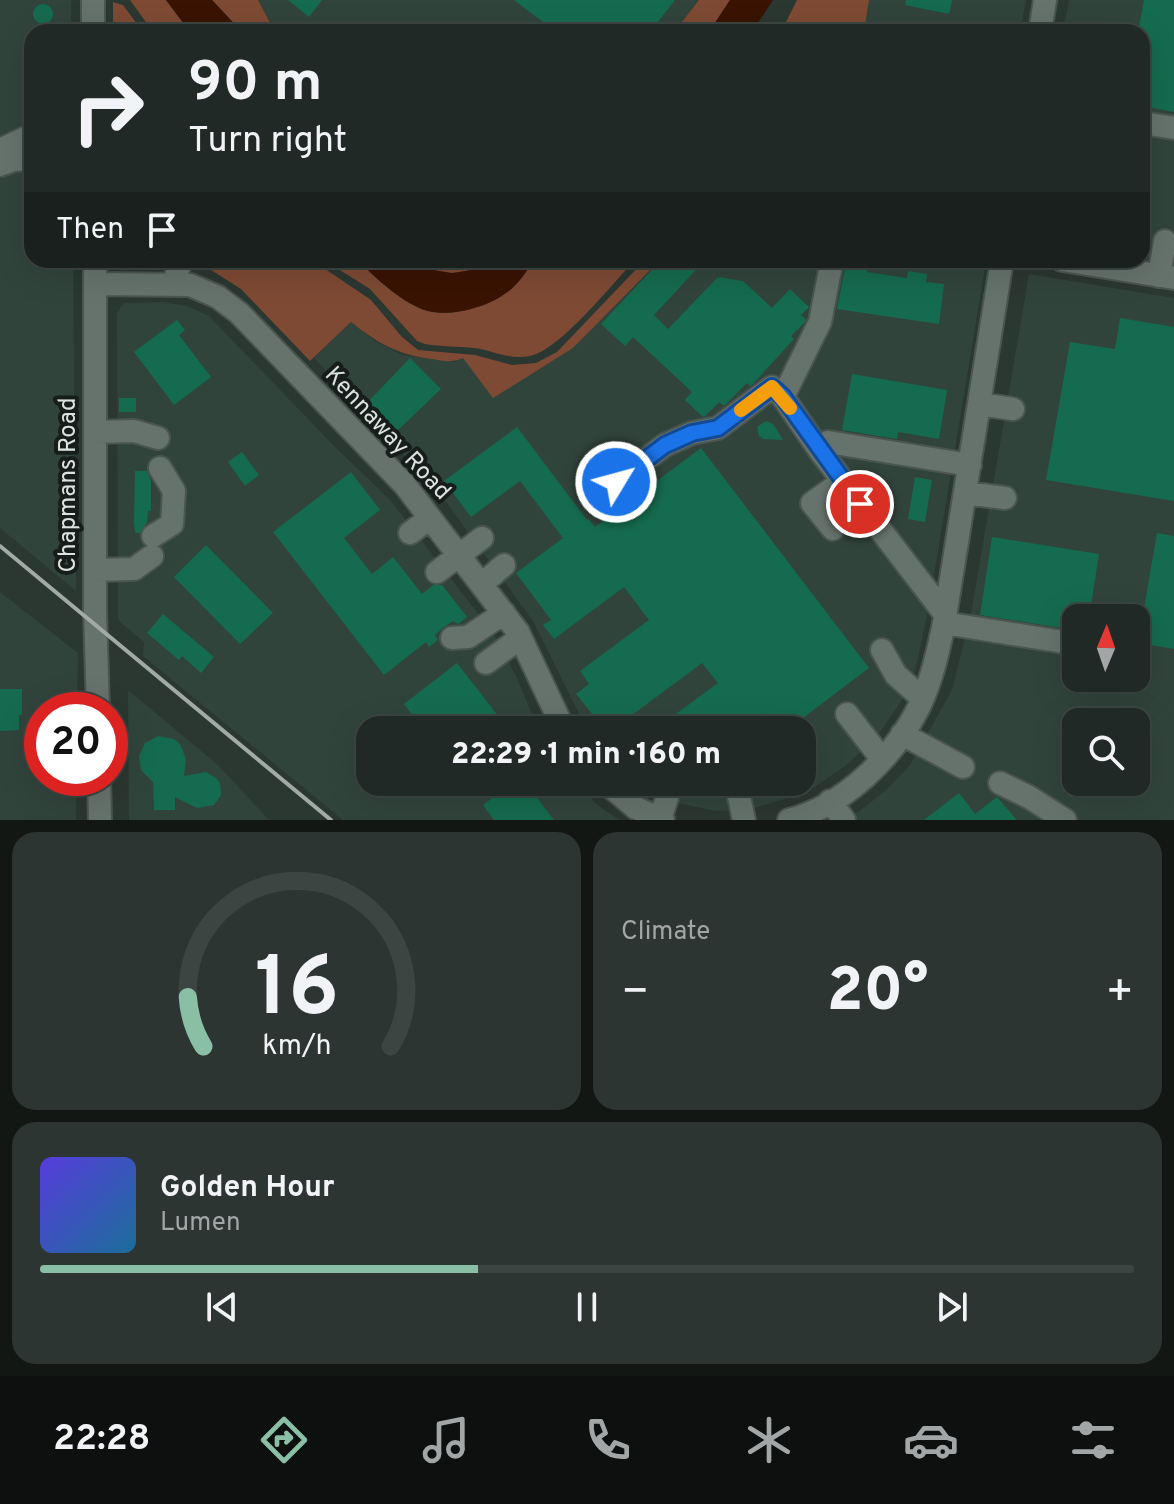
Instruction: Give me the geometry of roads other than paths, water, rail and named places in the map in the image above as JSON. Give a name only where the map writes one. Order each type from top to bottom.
[{"type":"street","points":[[93,0],[93,24]]},
{"type":"street","points":[[1150,124],[1174,128]]},
{"type":"street","points":[[0,150],[24,137]]},
{"type":"street","points":[[0,165],[24,159]]},
{"type":"street","points":[[1111,268],[1167,277],[1165,241]]},
{"type":"street","name":"Chapmans Road","points":[[95,268],[98,692]]},
{"type":"street","points":[[174,283],[179,268]]},
{"type":"street","points":[[783,397],[820,322],[830,268]]},
{"type":"street","points":[[789,820],[858,784],[902,734],[931,676],[944,619],[980,404],[994,270]]},
{"type":"street","name":"Kennaway Road","points":[[95,284],[174,283],[204,289],[239,313],[405,485],[504,613],[520,638],[557,716]]},
{"type":"street","points":[[616,482],[665,445],[692,433],[718,428],[772,387],[827,439],[843,481],[944,619],[1062,641]]},
{"type":"street","points":[[980,404],[1013,409]]},
{"type":"street","points":[[95,432],[134,431],[158,438]]},
{"type":"street","points":[[827,439],[970,465]]},
{"type":"street","points":[[96,570],[134,569],[172,524],[174,491],[160,468]]},
{"type":"street","points":[[833,529],[812,503],[843,481]]},
{"type":"street","points":[[965,493],[1005,498]]},
{"type":"street","points":[[410,533],[430,518]]},
{"type":"street","points":[[437,572],[482,538]]},
{"type":"street","points":[[482,584],[504,565]]},
{"type":"street","points":[[452,638],[468,637],[504,613]]},
{"type":"street","points":[[486,663],[520,638]]},
{"type":"street","points":[[882,650],[896,675],[922,698]]},
{"type":"street","points":[[847,714],[882,759]]},
{"type":"street","points":[[902,734],[963,767]]},
{"type":"street","points":[[1000,783],[1065,820]]},
{"type":"street","points":[[99,796],[100,820]]},
{"type":"street","points":[[622,796],[636,808],[663,812]]},
{"type":"street","points":[[739,796],[744,820]]},
{"type":"street","points":[[830,801],[844,820]]},
{"type":"railway","points":[[0,546],[331,820]]}]
